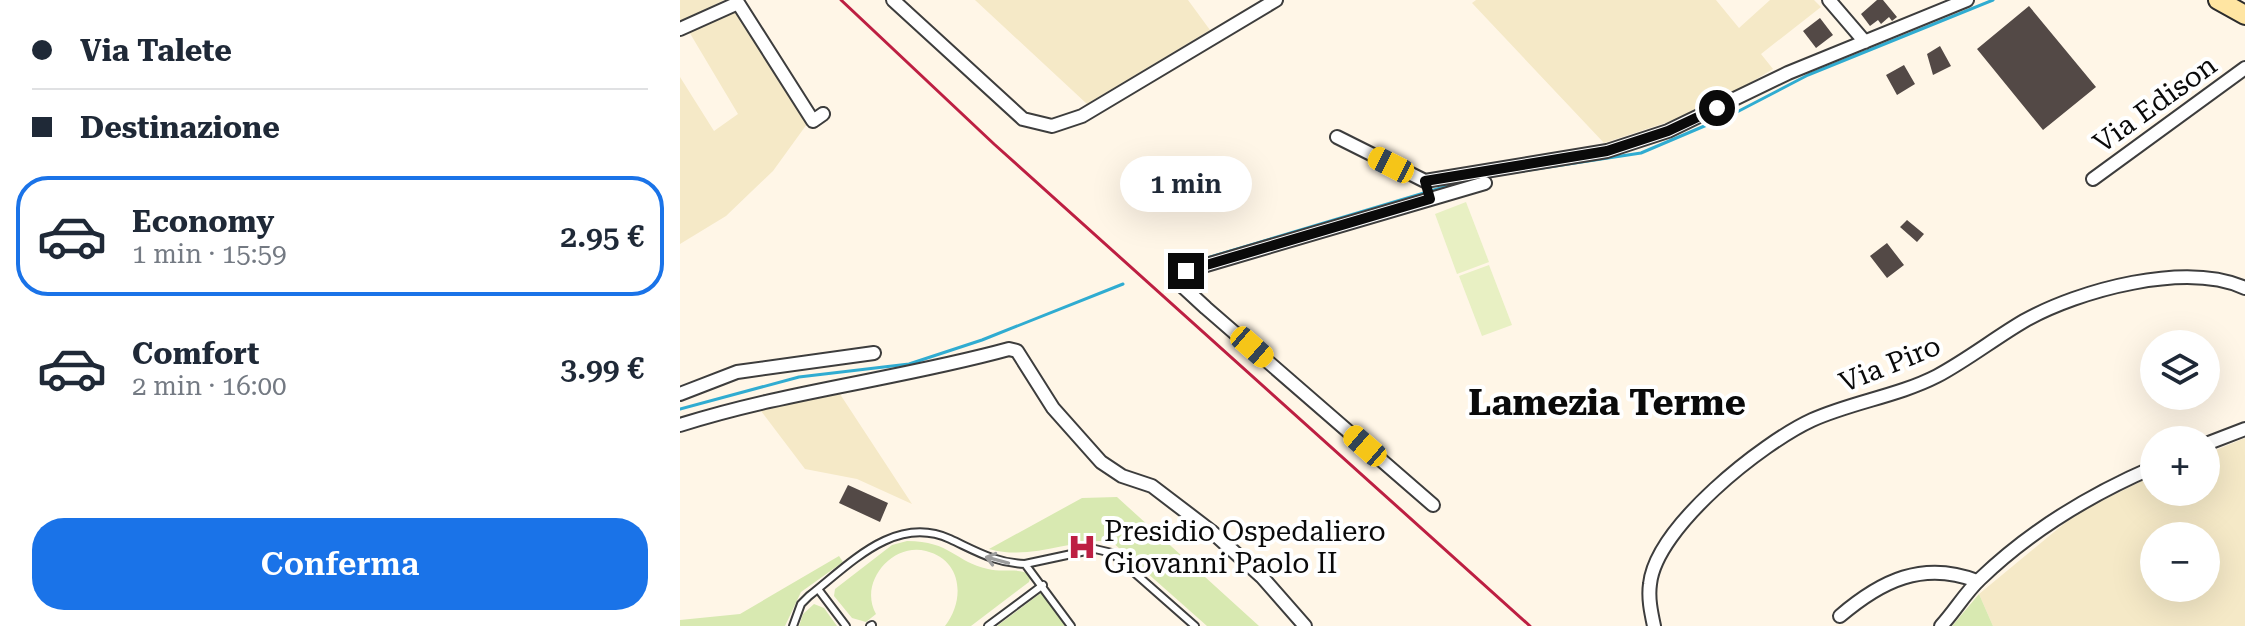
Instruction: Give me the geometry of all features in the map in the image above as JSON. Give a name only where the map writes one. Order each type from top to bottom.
[{"type":"main road","points":[[2218,0],[2245,15]]},
{"type":"street","points":[[893,0],[1023,119],[1052,126],[1082,116],[1276,0]]},
{"type":"street","points":[[1829,0],[1865,42]]},
{"type":"street","points":[[1337,137],[1425,181],[1607,151],[1668,131],[1788,73],[1967,0]]},
{"type":"street","points":[[680,29],[738,3],[813,121],[823,114]]},
{"type":"street","name":"Via Edison","points":[[2093,179],[2245,68]]},
{"type":"street","points":[[1425,181],[1430,199]]},
{"type":"street","points":[[1433,505],[1206,308],[1180,284],[1179,279],[1186,271],[1485,183]]},
{"type":"street","name":"Via Piro","points":[[1654,626],[1650,582],[1671,539],[1722,480],[1792,430],[1938,375],[2024,321],[2069,300],[2159,280],[2214,277],[2245,288]]},
{"type":"street","points":[[680,425],[800,394],[933,370],[1009,349],[1017,351],[1053,408],[1101,462],[1122,476],[1152,486],[1211,531],[1262,577],[1305,626]]},
{"type":"street","points":[[680,394],[737,372],[874,353]]},
{"type":"street","points":[[2220,439],[2245,429]]},
{"type":"street","points":[[1941,626],[1977,581],[2020,543],[2067,509],[2140,474]]},
{"type":"street","points":[[1840,616],[1871,590],[1907,576],[1953,572],[1977,581]]},
{"type":"lane","points":[[793,626],[801,604],[818,589],[883,540],[911,531],[940,535],[985,558],[1025,564],[1095,549],[1112,553],[1195,626]]},
{"type":"lane","points":[[1025,564],[1071,626]]},
{"type":"lane","points":[[988,626],[1043,585]]},
{"type":"lane","points":[[818,589],[846,626]]},
{"type":"shaded area","points":[[680,0],[724,0],[680,23]]},
{"type":"shaded area","points":[[975,0],[1188,0],[1210,30],[1087,104]]},
{"type":"shaded area","points":[[1476,0],[1716,0],[1739,28],[1770,0],[1814,0],[1821,7],[1761,54],[1773,69],[1725,98],[1674,120],[1604,143],[1472,3]]},
{"type":"shaded area","points":[[736,7],[807,124],[773,171],[726,216],[680,244],[680,77],[714,131],[738,114],[688,30]]},
{"type":"shaded area","points":[[836,388],[912,504],[857,479],[805,469],[758,407]]},
{"type":"shaded area","points":[[2245,438],[2245,626],[1993,626],[1979,594],[2077,513],[2140,482],[2140,506],[2220,506],[2220,448]]},
{"type":"green space","points":[[1466,202],[1489,262],[1457,274],[1435,214]]},
{"type":"green space","points":[[1489,265],[1512,325],[1482,336],[1459,276]]},
{"type":"green space","points":[[1117,497],[1259,626],[1207,626],[1111,541],[1020,553],[989,549],[1082,498]]},
{"type":"green space","points":[[907,541],[934,544],[988,569],[1026,573],[1031,575],[1029,582],[971,626],[945,626],[958,594],[954,572],[938,556],[914,550],[891,559],[875,578],[872,602],[876,614],[866,622],[852,618],[834,596],[835,589],[892,545]]},
{"type":"green space","points":[[839,556],[843,562],[801,592],[785,626],[680,626],[680,620],[740,614]]},
{"type":"green space","points":[[1042,592],[1065,626],[997,626]]},
{"type":"green space","points":[[1979,594],[1993,626],[1952,626]]},
{"type":"green space","points":[[814,604],[824,608],[837,626],[799,626],[803,614]]},
{"type":"building","points":[[1877,0],[1883,0],[1897,17],[1892,21],[1889,17],[1881,24],[1878,20],[1870,26],[1861,14]]},
{"type":"building","points":[[2029,6],[2096,87],[2043,130],[1977,49]]},
{"type":"building","points":[[1820,18],[1833,35],[1816,48],[1803,31]]},
{"type":"building","points":[[1940,46],[1951,66],[1933,75],[1927,54]]},
{"type":"building","points":[[1904,65],[1915,84],[1897,95],[1886,75]]},
{"type":"building","points":[[1907,220],[1924,234],[1917,242],[1900,227]]},
{"type":"building","points":[[1887,243],[1904,265],[1887,278],[1870,256]]},
{"type":"building","points":[[848,485],[888,503],[880,522],[839,503]]},
{"type":"waterway","points":[[1503,174],[1641,153],[1735,113],[1808,75],[1993,0]]},
{"type":"waterway","points":[[1170,269],[1464,181]]},
{"type":"waterway","points":[[680,409],[799,377],[909,364],[982,340],[1123,284]]},
{"type":"railway","points":[[841,0],[994,144],[1530,626]]},
{"type":"place","name":"Presidio Ospedaliero Giovanni Paolo II","points":[[1082,547]]},
{"type":"district","name":"Lamezia Terme","points":[[1607,403]]},
{"type":"route","points":[[1186,271],[1430,199],[1425,181],[1458,173],[1607,151],[1668,131],[1717,108]]}]
